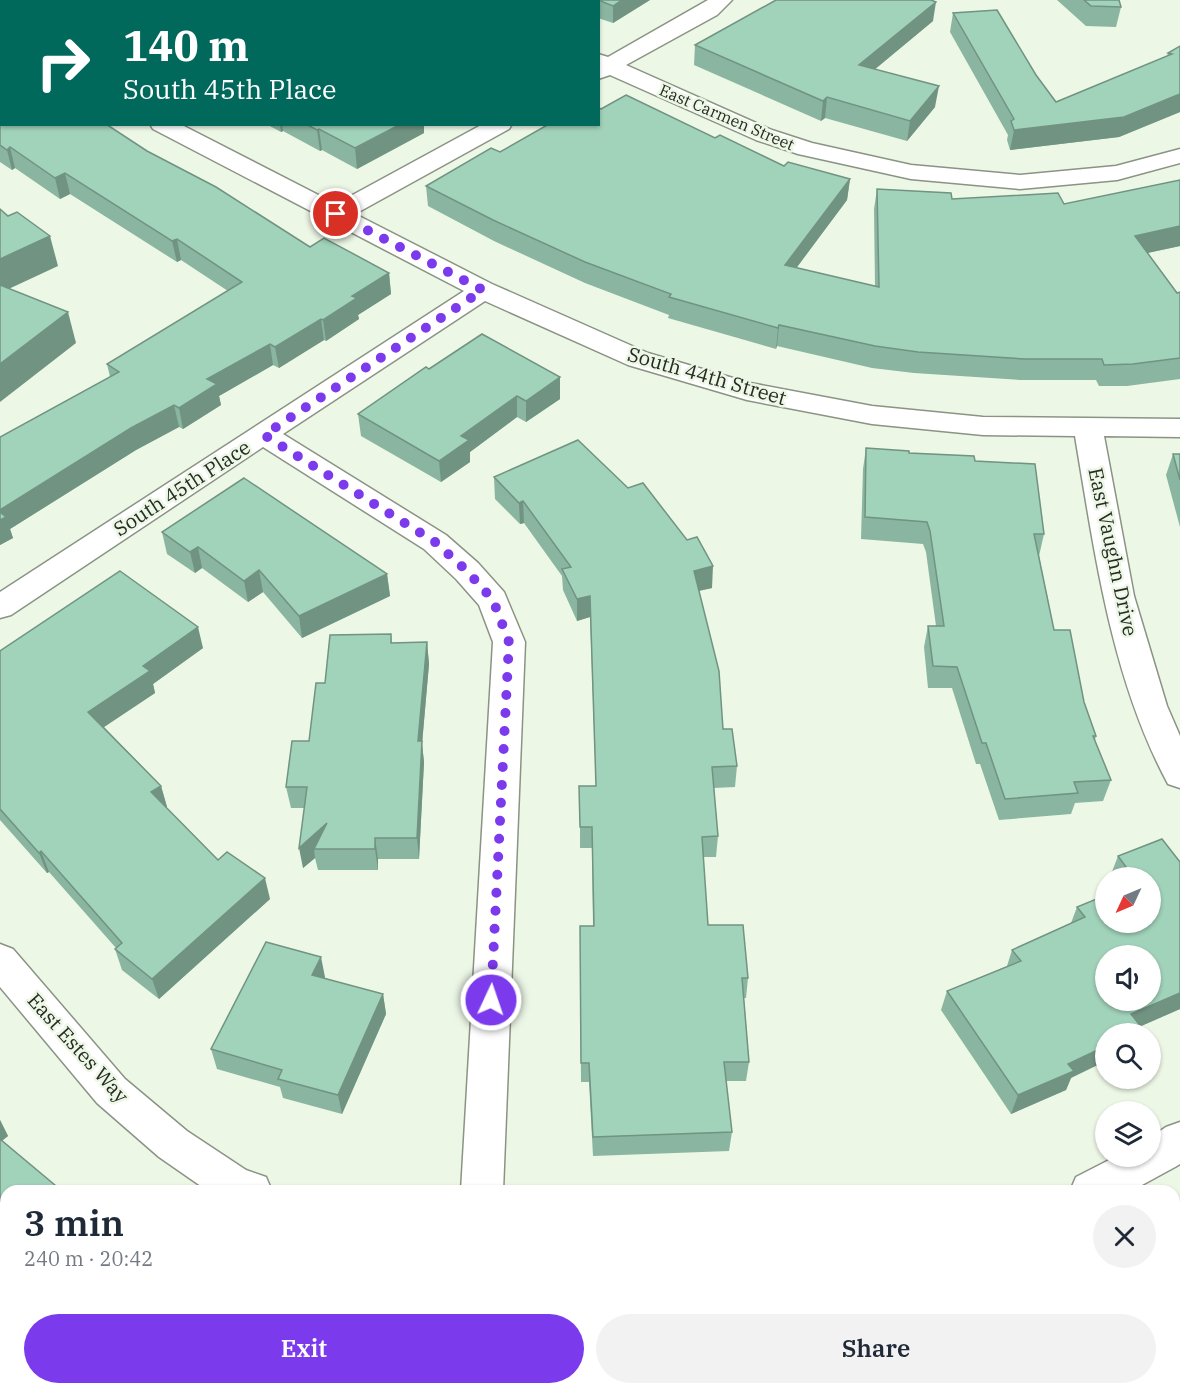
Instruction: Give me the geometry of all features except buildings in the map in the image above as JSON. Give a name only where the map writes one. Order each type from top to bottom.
[{"type":"street","points":[[602,66],[709,10],[721,0]]},
{"type":"street","name":"East Carmen Street","points":[[602,66],[764,135],[806,149],[911,172],[1020,182],[1117,173],[1180,156]]},
{"type":"street","name":"South 44th Street","points":[[165,126],[483,290],[638,359],[747,392],[872,415],[983,426],[1088,429],[1180,428]]},
{"type":"street","points":[[336,214],[497,126]]},
{"type":"street","name":"South 45th Place","points":[[0,607],[483,290]]},
{"type":"street","name":"East Vaughn Drive","points":[[1088,429],[1118,596],[1150,706],[1180,775]]},
{"type":"street","points":[[264,435],[435,542],[467,571],[493,600],[509,642],[482,1185]]},
{"type":"street","name":"East Estes Way","points":[[0,960],[111,1091],[173,1144],[236,1185]]},
{"type":"street","points":[[1102,1185],[1161,1154],[1180,1140]]},
{"type":"route","points":[[336,214],[483,290],[264,435],[435,542],[467,571],[493,600],[509,642],[491,1000]]}]
